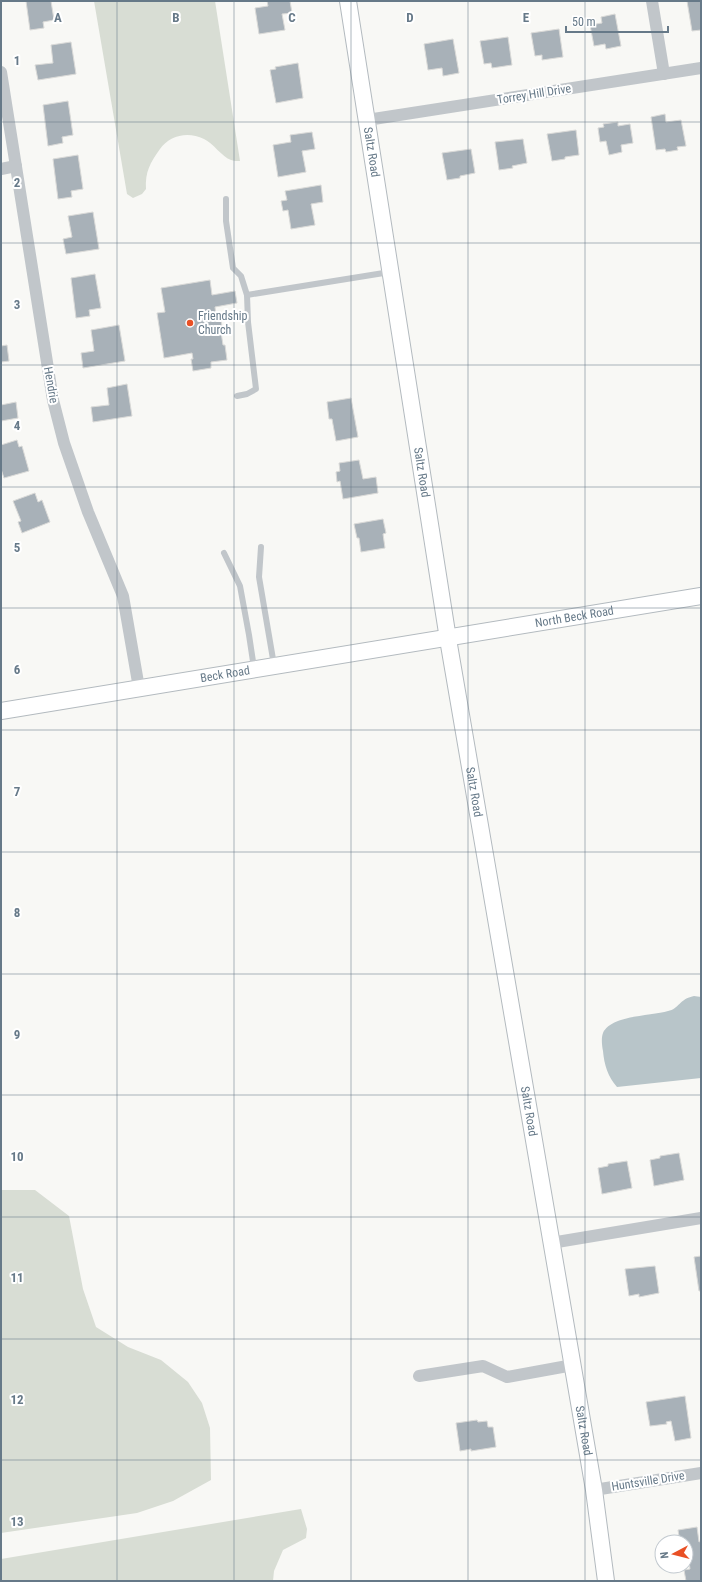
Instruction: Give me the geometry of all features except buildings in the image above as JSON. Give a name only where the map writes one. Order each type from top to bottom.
[{"type":"street","name":"Saltz Road","points":[[348,1],[448,639],[594,1490],[606,1581]]},
{"type":"street","points":[[652,1],[664,74]]},
{"type":"street","name":"Torrey Hill Drive","points":[[367,120],[701,68]]},
{"type":"street","name":"Hendrie","points":[[1,72],[53,400],[64,443],[88,512],[123,596],[139,688]]},
{"type":"street","points":[[1,169],[16,166]]},
{"type":"street","name":"North Beck Road","points":[[448,639],[701,596]]},
{"type":"street","name":"Beck Road","points":[[1,711],[448,639]]},
{"type":"street","points":[[551,1243],[701,1218]]},
{"type":"street","points":[[419,1376],[483,1366],[507,1377],[573,1365]]},
{"type":"street","name":"Huntsville Drive","points":[[594,1490],[701,1472]]},
{"type":"lane","points":[[226,199],[226,221],[233,268],[241,276],[247,295],[248,322],[256,389],[247,394],[237,396]]},
{"type":"lane","points":[[247,295],[391,272]]},
{"type":"lane","points":[[261,547],[259,577],[274,666]]},
{"type":"lane","points":[[224,553],[240,586],[254,670]]},
{"type":"shaded area","points":[[94,1],[215,1],[240,161],[233,161],[228,158],[204,139],[192,135],[180,136],[169,140],[156,154],[146,178],[146,189],[142,194],[133,198],[127,194]]},
{"type":"shaded area","points":[[694,996],[701,997],[701,1078],[617,1087],[609,1075],[605,1065],[602,1037],[607,1027],[623,1019],[672,1010],[685,999]]},
{"type":"shaded area","points":[[1,1190],[35,1190],[69,1216],[83,1289],[96,1327],[128,1347],[161,1360],[188,1382],[202,1403],[210,1428],[211,1480],[173,1501],[137,1513],[1,1533]]},
{"type":"shaded area","points":[[301,1509],[307,1529],[306,1538],[283,1550],[274,1571],[273,1581],[1,1581],[1,1559]]},
{"type":"place","name":"Friendship Church","points":[[190,323]]}]
